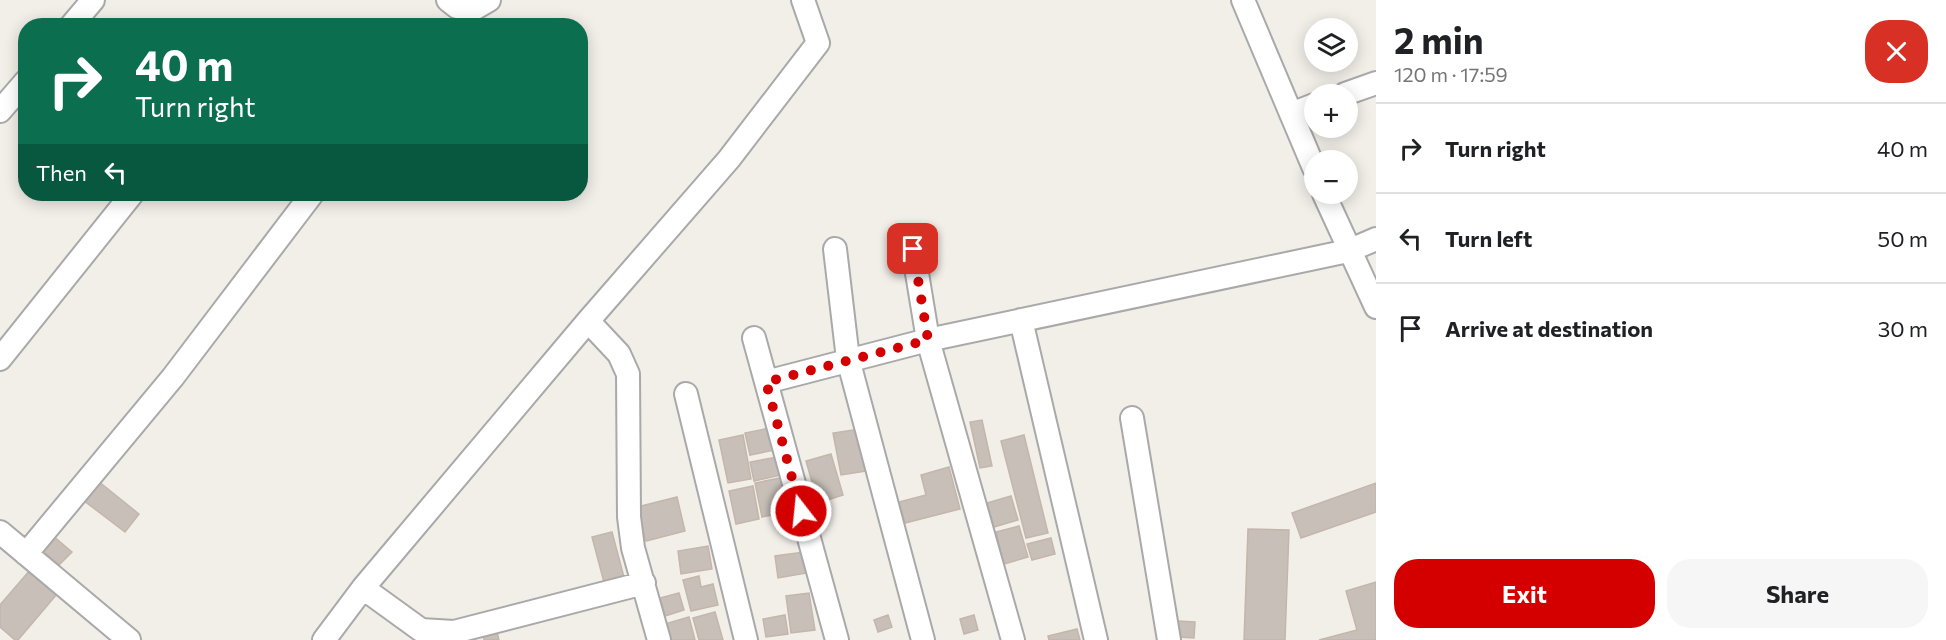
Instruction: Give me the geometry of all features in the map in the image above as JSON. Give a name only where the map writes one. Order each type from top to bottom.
[{"type":"street","points":[[78,18],[93,0]]},
{"type":"street","points":[[448,0],[457,7],[471,10],[489,0]]},
{"type":"street","points":[[324,640],[363,588],[588,321],[729,159],[818,43],[803,0]]},
{"type":"street","points":[[1243,0],[1306,150]]},
{"type":"street","points":[[1358,89],[1376,83]]},
{"type":"street","points":[[0,111],[18,90]]},
{"type":"street","points":[[1291,114],[1304,109]]},
{"type":"street","points":[[0,359],[126,201]]},
{"type":"street","points":[[26,554],[173,377],[307,201]]},
{"type":"street","points":[[1328,204],[1348,251],[1376,307]]},
{"type":"street","points":[[766,382],[928,340],[1348,251],[1376,239]]},
{"type":"street","points":[[835,249],[848,359],[923,640]]},
{"type":"street","points":[[913,249],[928,340],[1013,640]]},
{"type":"street","points":[[1021,320],[1096,640]]},
{"type":"street","points":[[588,321],[619,354],[628,374],[629,516],[633,549],[659,640]]},
{"type":"street","points":[[754,338],[837,640]]},
{"type":"street","points":[[686,394],[746,640]]},
{"type":"street","points":[[1132,418],[1169,640]]},
{"type":"street","points":[[0,532],[129,640]]},
{"type":"street","points":[[363,588],[421,630],[454,632],[644,583]]},
{"type":"building","points":[[982,420],[992,466],[980,468],[970,422]]},
{"type":"building","points":[[770,428],[775,450],[750,455],[745,433]]},
{"type":"building","points":[[859,429],[867,471],[841,475],[833,433]]},
{"type":"building","points":[[743,435],[751,479],[728,483],[719,440]]},
{"type":"building","points":[[1024,435],[1048,533],[1026,538],[1001,441]]},
{"type":"building","points":[[831,454],[843,495],[818,503],[806,461]]},
{"type":"building","points":[[777,457],[781,475],[754,481],[750,462]]},
{"type":"building","points":[[949,467],[960,509],[905,523],[899,502],[926,495],[921,475]]},
{"type":"building","points":[[780,478],[787,512],[762,517],[755,483]]},
{"type":"building","points":[[98,481],[139,514],[125,532],[83,500]]},
{"type":"building","points":[[1376,483],[1376,512],[1301,538],[1292,513]]},
{"type":"building","points":[[753,486],[759,519],[736,524],[729,491]]},
{"type":"building","points":[[1011,496],[1018,520],[994,527],[987,503]]},
{"type":"building","points":[[677,497],[685,531],[646,541],[637,507]]},
{"type":"building","points":[[1019,526],[1028,557],[1004,564],[996,532]]},
{"type":"building","points":[[1248,529],[1289,530],[1285,640],[1244,640]]},
{"type":"building","points":[[612,532],[625,581],[605,586],[592,537]]},
{"type":"building","points":[[52,535],[72,552],[59,565],[40,548]]},
{"type":"building","points":[[1051,538],[1055,554],[1032,560],[1027,544]]},
{"type":"building","points":[[708,546],[712,569],[681,574],[678,551]]},
{"type":"building","points":[[804,552],[807,573],[778,578],[775,556]]},
{"type":"building","points":[[30,570],[57,594],[18,640],[15,640],[0,627],[0,605]]},
{"type":"building","points":[[699,576],[701,587],[713,584],[718,605],[691,611],[683,580]]},
{"type":"building","points":[[1376,582],[1376,640],[1319,640],[1357,630],[1346,591]]},
{"type":"building","points":[[679,593],[684,610],[665,616],[660,598]]},
{"type":"building","points":[[809,593],[815,630],[791,633],[786,596]]},
{"type":"building","points":[[715,612],[723,640],[699,640],[693,618]]},
{"type":"building","points":[[785,615],[788,634],[766,637],[763,619]]},
{"type":"building","points":[[888,615],[892,627],[878,632],[874,620]]},
{"type":"building","points":[[974,615],[978,630],[964,634],[960,619]]},
{"type":"building","points":[[689,617],[695,640],[669,640],[665,624]]},
{"type":"building","points":[[1178,621],[1195,622],[1194,638],[1178,637]]},
{"type":"building","points":[[1077,629],[1080,640],[1049,640],[1048,636]]},
{"type":"building","points":[[497,632],[499,640],[484,640],[483,635]]},
{"type":"route","points":[[801,511],[766,382],[928,340],[913,249]]}]
